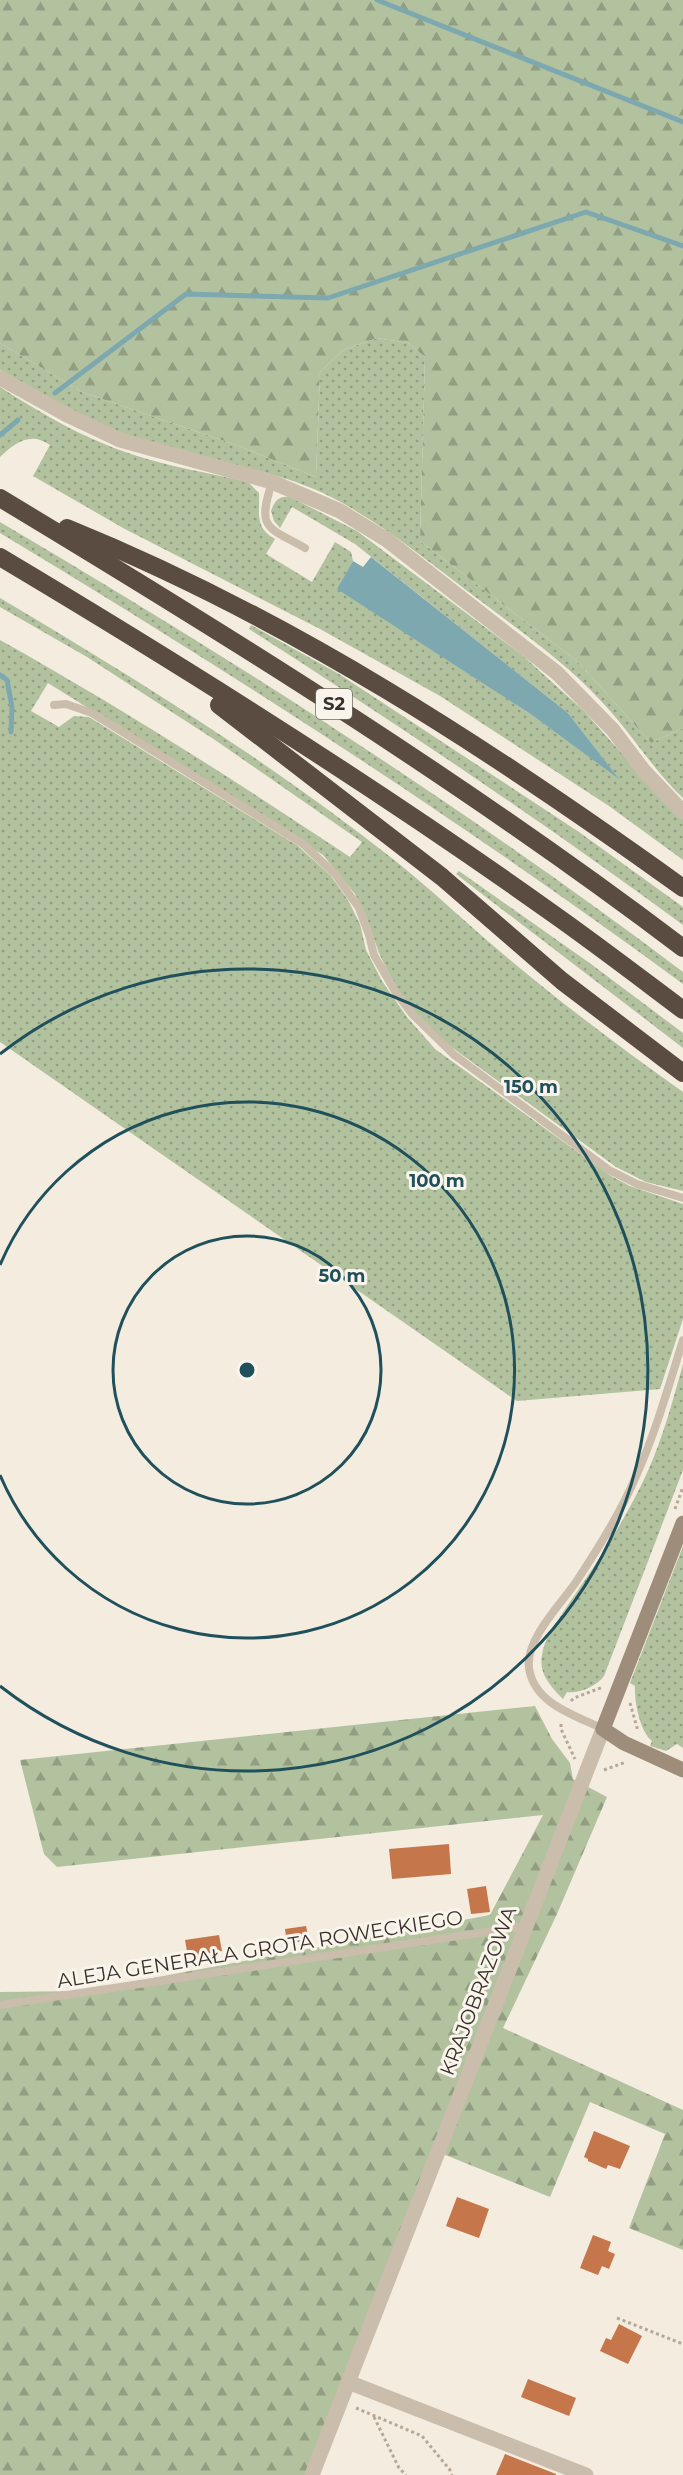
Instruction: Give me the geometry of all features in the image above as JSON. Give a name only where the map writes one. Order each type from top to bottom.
[{"type":"highway","points":[[8,503],[142,559],[301,639],[467,739],[547,791],[683,888]]},
{"type":"highway","name":"S2","points":[[8,503],[233,640],[382,735],[568,863],[683,948]]},
{"type":"highway","points":[[0,557],[104,619],[414,818],[552,913],[683,1010]]},
{"type":"highway","points":[[104,619],[364,815],[442,877],[562,981],[683,1073]]},
{"type":"street","points":[[0,378],[67,415],[120,440],[272,482],[340,511],[387,540],[557,673],[613,730],[644,771],[683,812]]},
{"type":"street","name":"KRAJOBRAZOWA","points":[[312,2475],[683,1523]]},
{"type":"street","points":[[603,1729],[624,1743],[683,1770]]},
{"type":"street","points":[[348,2382],[586,2475]]},
{"type":"lane","points":[[272,482],[264,516],[268,525],[305,548]]},
{"type":"lane","points":[[54,705],[66,704],[92,713],[303,844],[341,883],[359,908],[374,955],[396,993],[412,1015],[440,1043],[609,1170],[637,1184],[683,1198]]},
{"type":"lane","points":[[603,1729],[551,1703],[538,1691],[528,1666],[530,1651],[535,1639],[577,1580],[619,1513],[654,1433],[683,1340]]},
{"type":"lane","name":"ALEJA GENERAŁA GROTA ROWECKIEGO","points":[[0,2005],[525,1926]]},
{"type":"path","points":[[630,1700],[640,1738]]},
{"type":"path","points":[[561,1722],[561,1729],[577,1762]]},
{"type":"path","points":[[617,2318],[683,2344]]},
{"type":"path","points":[[341,2401],[422,2436],[452,2475]]},
{"type":"path","points":[[373,2415],[399,2468],[406,2475]]},
{"type":"green space","points":[[0,0],[683,0],[683,728],[651,743],[577,661],[420,541],[425,357],[408,343],[377,338],[343,350],[320,372],[316,477],[236,445],[82,392],[0,343]]},
{"type":"green space","points":[[377,338],[408,343],[425,357],[420,541],[577,661],[651,743],[683,728],[683,798],[612,713],[559,661],[372,521],[309,487],[260,471],[158,447],[98,425],[0,370],[0,343],[82,392],[236,445],[316,477],[320,372],[343,350]]},
{"type":"green space","points":[[0,387],[63,425],[113,448],[160,463],[248,482],[259,493],[261,524],[264,530],[275,539],[266,554],[312,582],[335,542],[351,552],[353,561],[338,588],[529,713],[617,777],[568,713],[355,544],[292,507],[280,528],[274,521],[271,511],[277,500],[290,497],[357,531],[522,655],[583,710],[683,818],[683,860],[609,806],[440,696],[320,629],[123,528],[33,476],[50,445],[36,439],[23,440],[0,457]]},
{"type":"green space","points":[[0,522],[175,627],[433,794],[601,911],[683,972],[683,984],[432,807],[261,695],[0,533]]},
{"type":"green space","points":[[0,598],[151,690],[299,789],[407,870],[569,1008],[683,1092],[683,1191],[646,1182],[616,1167],[443,1041],[416,1014],[398,990],[386,968],[355,894],[323,855],[48,683],[31,711],[59,727],[74,716],[89,717],[298,846],[331,876],[348,900],[360,924],[366,950],[382,981],[407,1017],[435,1049],[611,1176],[630,1186],[683,1204],[683,1319],[660,1389],[517,1401],[0,1042],[0,640],[177,745],[350,857],[362,842],[215,740],[87,657],[0,607]]},
{"type":"green space","points":[[251,625],[339,674],[579,832],[683,907],[683,925],[577,848],[469,774],[249,629]]},
{"type":"green space","points":[[459,871],[591,964],[683,1033],[683,1048],[456,874]]},
{"type":"green space","points":[[683,1364],[683,1470],[604,1676],[587,1688],[577,1692],[567,1692],[563,1699],[549,1683],[542,1669],[541,1661],[545,1644],[549,1633],[601,1555],[637,1494],[658,1446]]},
{"type":"green space","points":[[683,1546],[683,1748],[677,1744],[666,1751],[650,1746],[652,1741],[644,1731],[639,1716],[635,1686],[630,1683]]},
{"type":"green space","points":[[535,1706],[552,1739],[570,1763],[573,1779],[607,1797],[557,1914],[503,2028],[683,2110],[683,2250],[629,2228],[665,2134],[590,2102],[550,2197],[438,2152],[312,2475],[0,2475],[0,1992],[83,1991],[490,1915],[543,1815],[57,1867],[44,1854],[20,1760]]},
{"type":"water","points":[[371,557],[568,713],[619,779],[529,713],[337,589],[353,561],[363,567]]},
{"type":"building","points":[[449,1844],[451,1874],[392,1879],[389,1849]]},
{"type":"building","points":[[486,1886],[490,1912],[471,1914],[467,1889]]},
{"type":"building","points":[[306,1926],[309,1940],[287,1944],[285,1929]]},
{"type":"building","points":[[219,1935],[222,1951],[188,1957],[185,1940]]},
{"type":"building","points":[[594,2131],[630,2146],[620,2169],[608,2165],[606,2169],[584,2157]]},
{"type":"building","points":[[457,2197],[489,2209],[479,2238],[446,2226]]},
{"type":"building","points":[[593,2235],[611,2242],[608,2251],[615,2254],[609,2269],[602,2266],[598,2275],[580,2268]]},
{"type":"building","points":[[619,2324],[642,2336],[628,2364],[600,2351],[606,2338],[611,2340]]},
{"type":"building","points":[[528,2379],[576,2398],[569,2416],[521,2397]]},
{"type":"building","points":[[505,2454],[556,2474],[556,2475],[496,2475]]},
{"type":"waterway","points":[[377,0],[683,122]]},
{"type":"waterway","points":[[55,393],[186,294],[328,298],[586,212],[683,246]]},
{"type":"waterway","points":[[0,435],[18,420]]},
{"type":"waterway","points":[[0,675],[7,680],[12,707],[11,732]]}]
